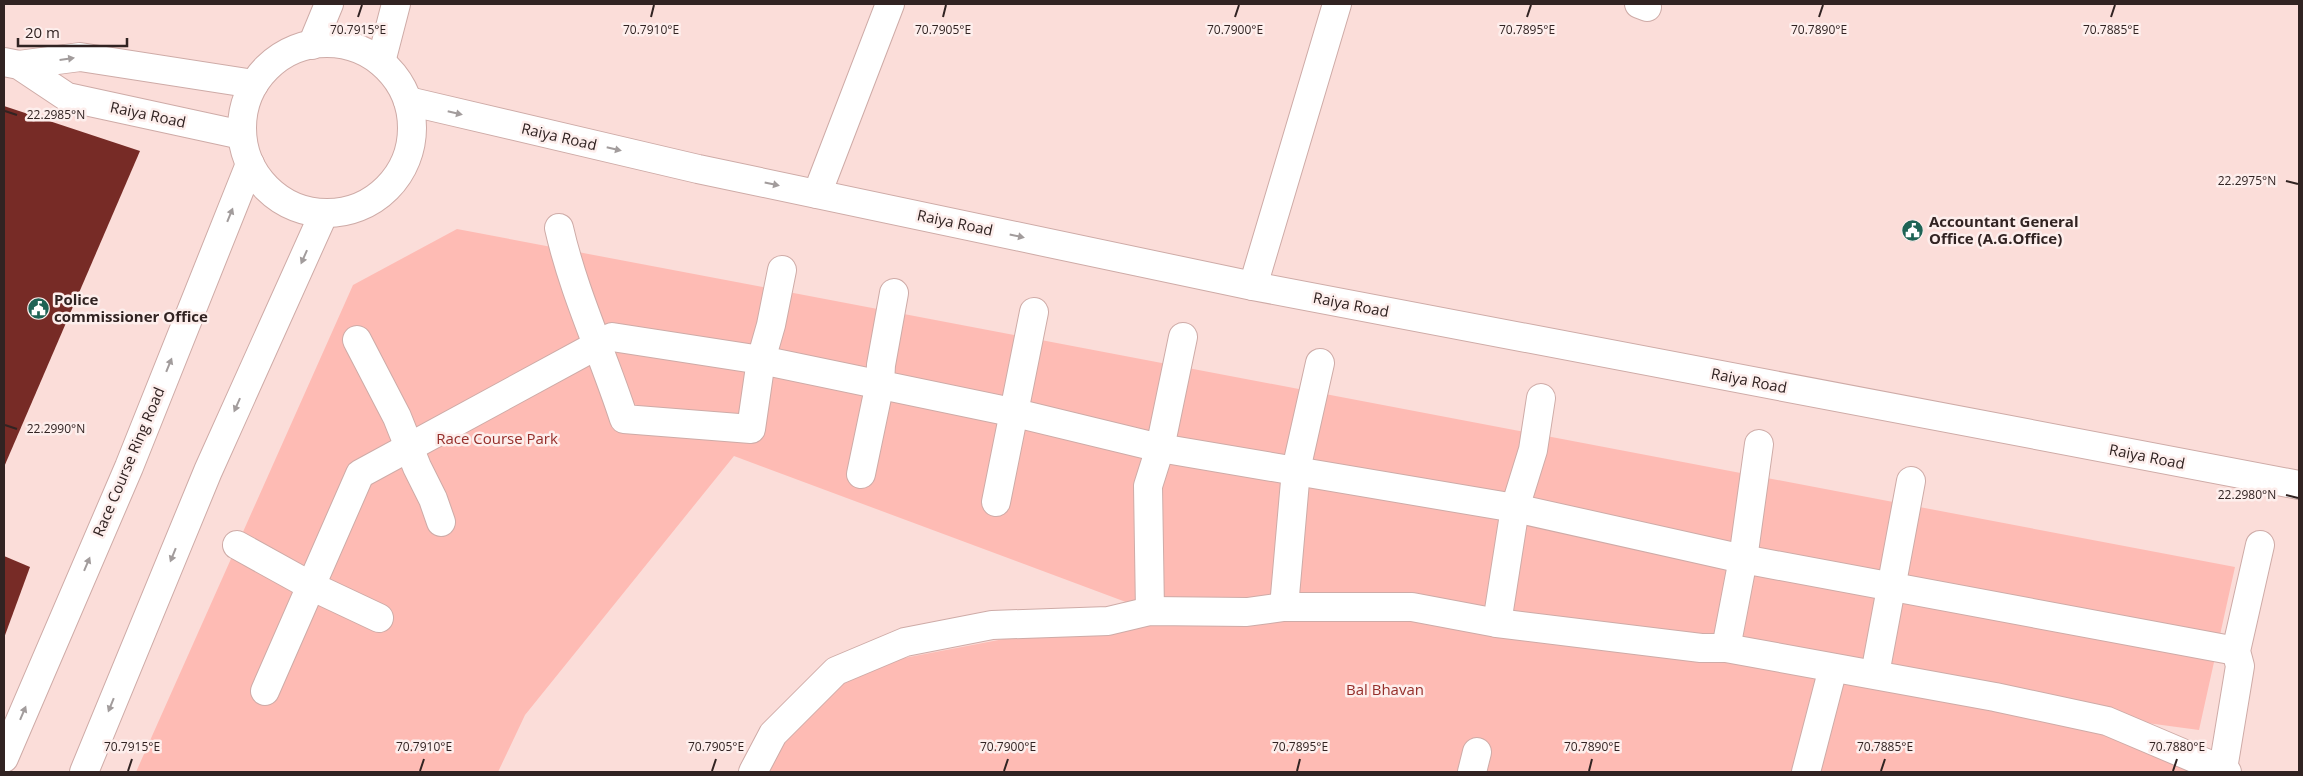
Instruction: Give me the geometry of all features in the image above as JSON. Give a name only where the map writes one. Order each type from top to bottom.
[{"type":"street","points":[[312,44],[330,4]]},
{"type":"street","points":[[381,62],[396,4]]},
{"type":"street","points":[[817,194],[890,4]]},
{"type":"street","points":[[1253,286],[1337,4]]},
{"type":"street","points":[[312,44],[336,44],[360,50],[381,62],[397,80],[408,102],[412,124],[410,146],[404,166],[391,184],[372,200],[349,210],[324,213],[302,209],[280,199],[263,184],[250,164],[242,135],[244,107],[254,84],[269,65],[289,52],[312,44]]},
{"type":"street","points":[[11,64],[80,57],[254,84]]},
{"type":"street","name":"Raiya Road","points":[[11,64],[67,97],[242,135]]},
{"type":"street","name":"Raiya Road","points":[[408,102],[698,169],[1253,286],[2299,485]]},
{"type":"street","name":"Race Course Ring Road","points":[[4,758],[128,467],[250,164]]},
{"type":"street","points":[[84,772],[208,470],[324,213]]},
{"type":"street","points":[[559,228],[567,265],[624,419],[664,421],[693,426],[751,429],[762,360],[772,325],[782,270]]},
{"type":"street","points":[[861,474],[880,383],[881,365],[894,293]]},
{"type":"street","points":[[996,502],[1016,413],[1034,312]]},
{"type":"street","points":[[265,691],[360,474],[612,337],[762,360],[880,383],[1016,413],[1160,448],[1515,508],[1743,559],[2236,651]]},
{"type":"street","points":[[1150,611],[1148,486],[1160,448],[1183,337]]},
{"type":"street","points":[[357,340],[397,417],[433,498],[441,522]]},
{"type":"street","points":[[1284,607],[1296,470],[1320,363]]},
{"type":"street","points":[[1497,623],[1515,508],[1532,450],[1541,398]]},
{"type":"street","points":[[1726,648],[1743,559],[1759,444]]},
{"type":"street","points":[[1875,674],[1911,481]]},
{"type":"street","points":[[237,545],[311,586],[379,618]]},
{"type":"street","points":[[752,772],[773,734],[836,671],[906,642],[992,625],[1108,621],[1150,611],[1247,612],[1284,607],[1412,607],[1497,623],[1701,648],[1726,648],[1875,674],[2107,721],[2225,771],[2240,666],[2236,651],[2260,545]]},
{"type":"street","points":[[1806,772],[1833,668]]},
{"type":"green space","name":"Race Course Park","points":[[457,229],[2235,567],[2199,730],[2058,711],[2197,772],[762,772],[836,671],[1150,611],[734,456],[525,715],[498,772],[136,772],[353,285]]},
{"type":"building","name":"Police commissioner Office","points":[[4,106],[140,151],[4,467]]},
{"type":"building","points":[[4,556],[30,567],[4,638]]},
{"type":"place","name":"Accountant General Office (A.G.Office)","points":[[1913,231]]},
{"type":"place","name":"Police commissioner Office","points":[[38,309]]},
{"type":"park label","name":"Bal Bhavan","points":[[1385,690]]}]
